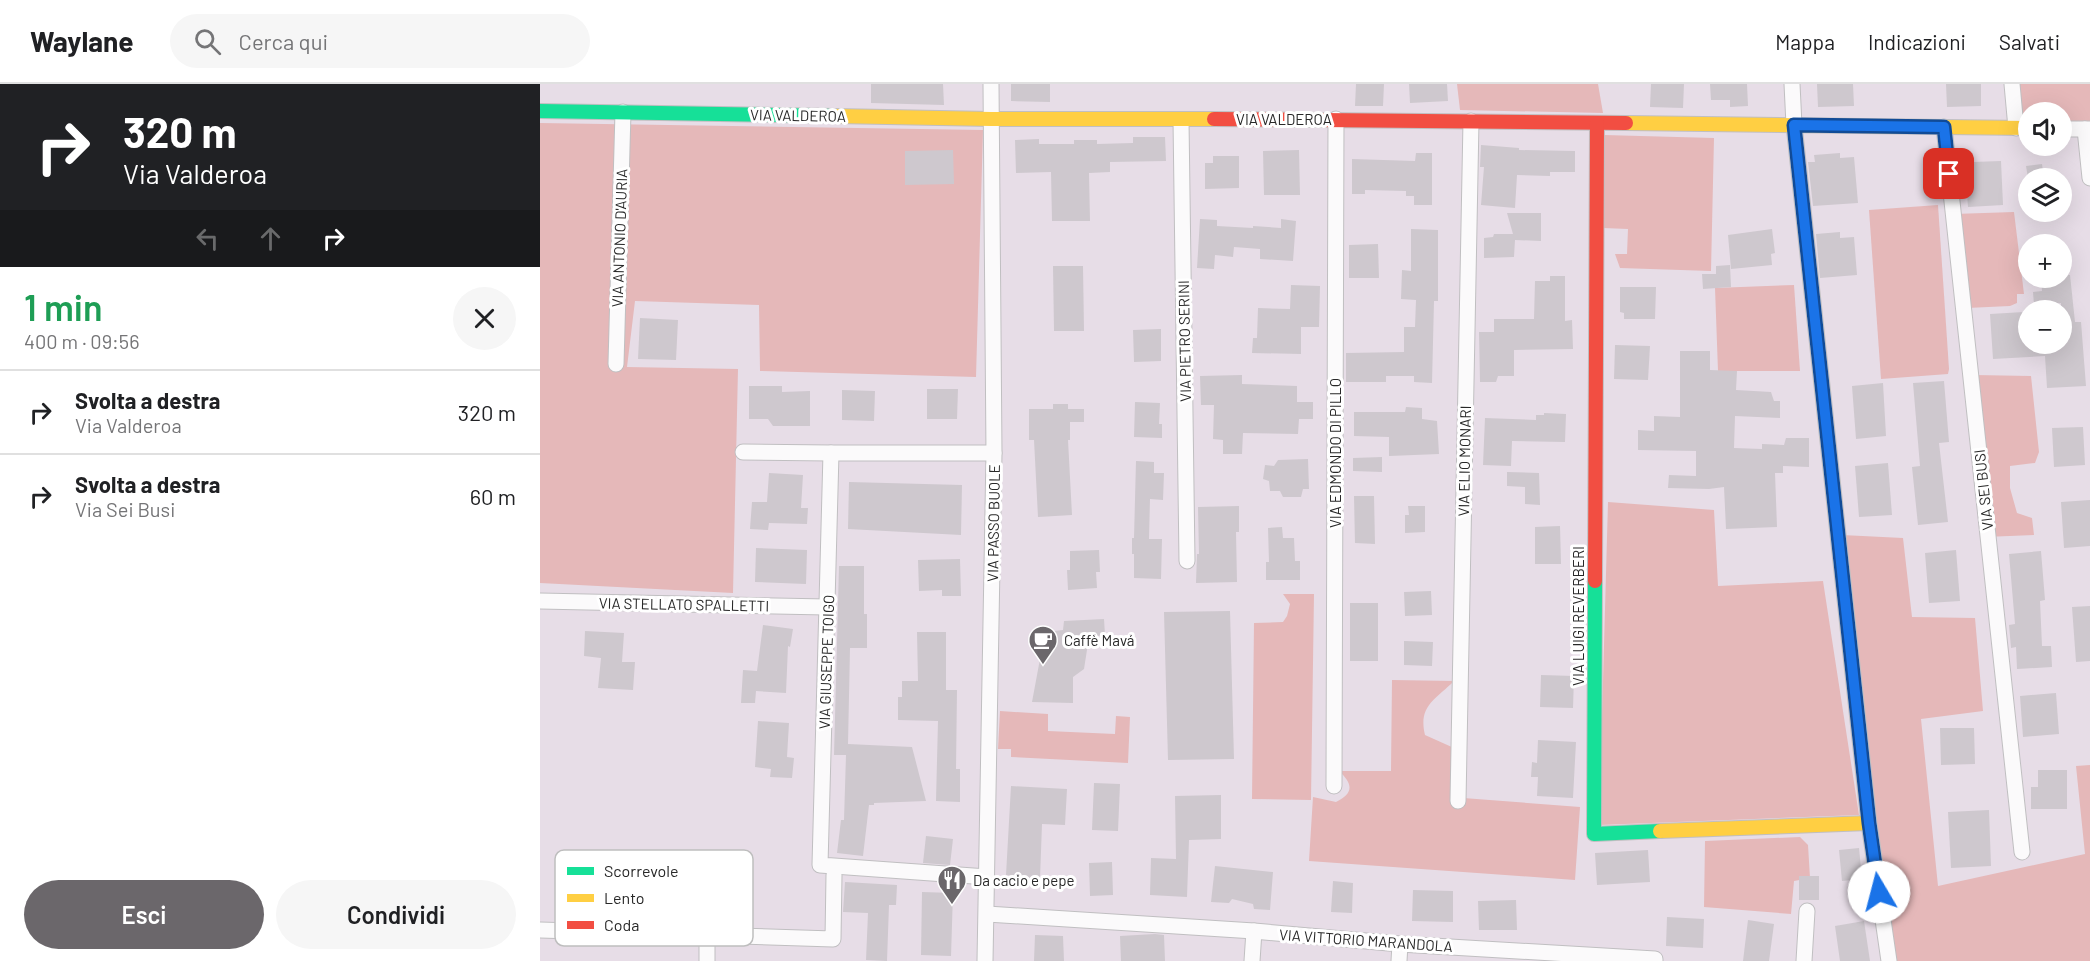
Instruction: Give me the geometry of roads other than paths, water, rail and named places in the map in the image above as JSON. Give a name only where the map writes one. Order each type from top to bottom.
[{"type":"street","name":"VIA PASSO BUOLE","points":[[985,961],[994,453],[991,84]]},
{"type":"street","points":[[1792,84],[1794,125],[1869,823],[1889,961]]},
{"type":"street","points":[[2012,84],[2018,110]]},
{"type":"street","name":"VIA VALDEROA","points":[[540,111],[991,119],[1336,119],[2018,128]]},
{"type":"street","name":"VIA ANTONIO D'AURIA","points":[[616,364],[623,112]]},
{"type":"street","name":"VIA EDMONDO DI PILLO","points":[[1334,786],[1336,119]]},
{"type":"street","name":"VIA PIETRO SERINI","points":[[1181,120],[1187,561]]},
{"type":"street","name":"VIA ELIO MONARI","points":[[1458,801],[1471,121]]},
{"type":"street","name":"VIA LUIGI REVERBERI","points":[[1597,123],[1594,834],[1869,823]]},
{"type":"street","name":"VIA SEI BUSI","points":[[1944,127],[2022,852]]},
{"type":"street","points":[[2087,129],[2090,178]]},
{"type":"street","points":[[743,452],[994,453]]},
{"type":"street","name":"VIA GIUSEPPE TOIGO","points":[[831,453],[820,865],[987,877]]},
{"type":"street","name":"VIA STELLATO SPALLETTI","points":[[540,601],[827,607]]},
{"type":"street","points":[[753,936],[833,939],[834,875]]},
{"type":"street","points":[[1804,961],[1807,911]]},
{"type":"street","name":"VIA VITTORIO MARANDOLA","points":[[987,914],[1254,931],[1529,956],[1655,959],[1655,961]]},
{"type":"street","points":[[540,930],[555,930]]},
{"type":"street","points":[[1252,961],[1254,931]]},
{"type":"street","points":[[1399,961],[1400,944]]},
{"type":"place","name":"Caffè Mavá","points":[[1043,666]]},
{"type":"place","name":"Da cacio e pepe","points":[[952,906]]}]
